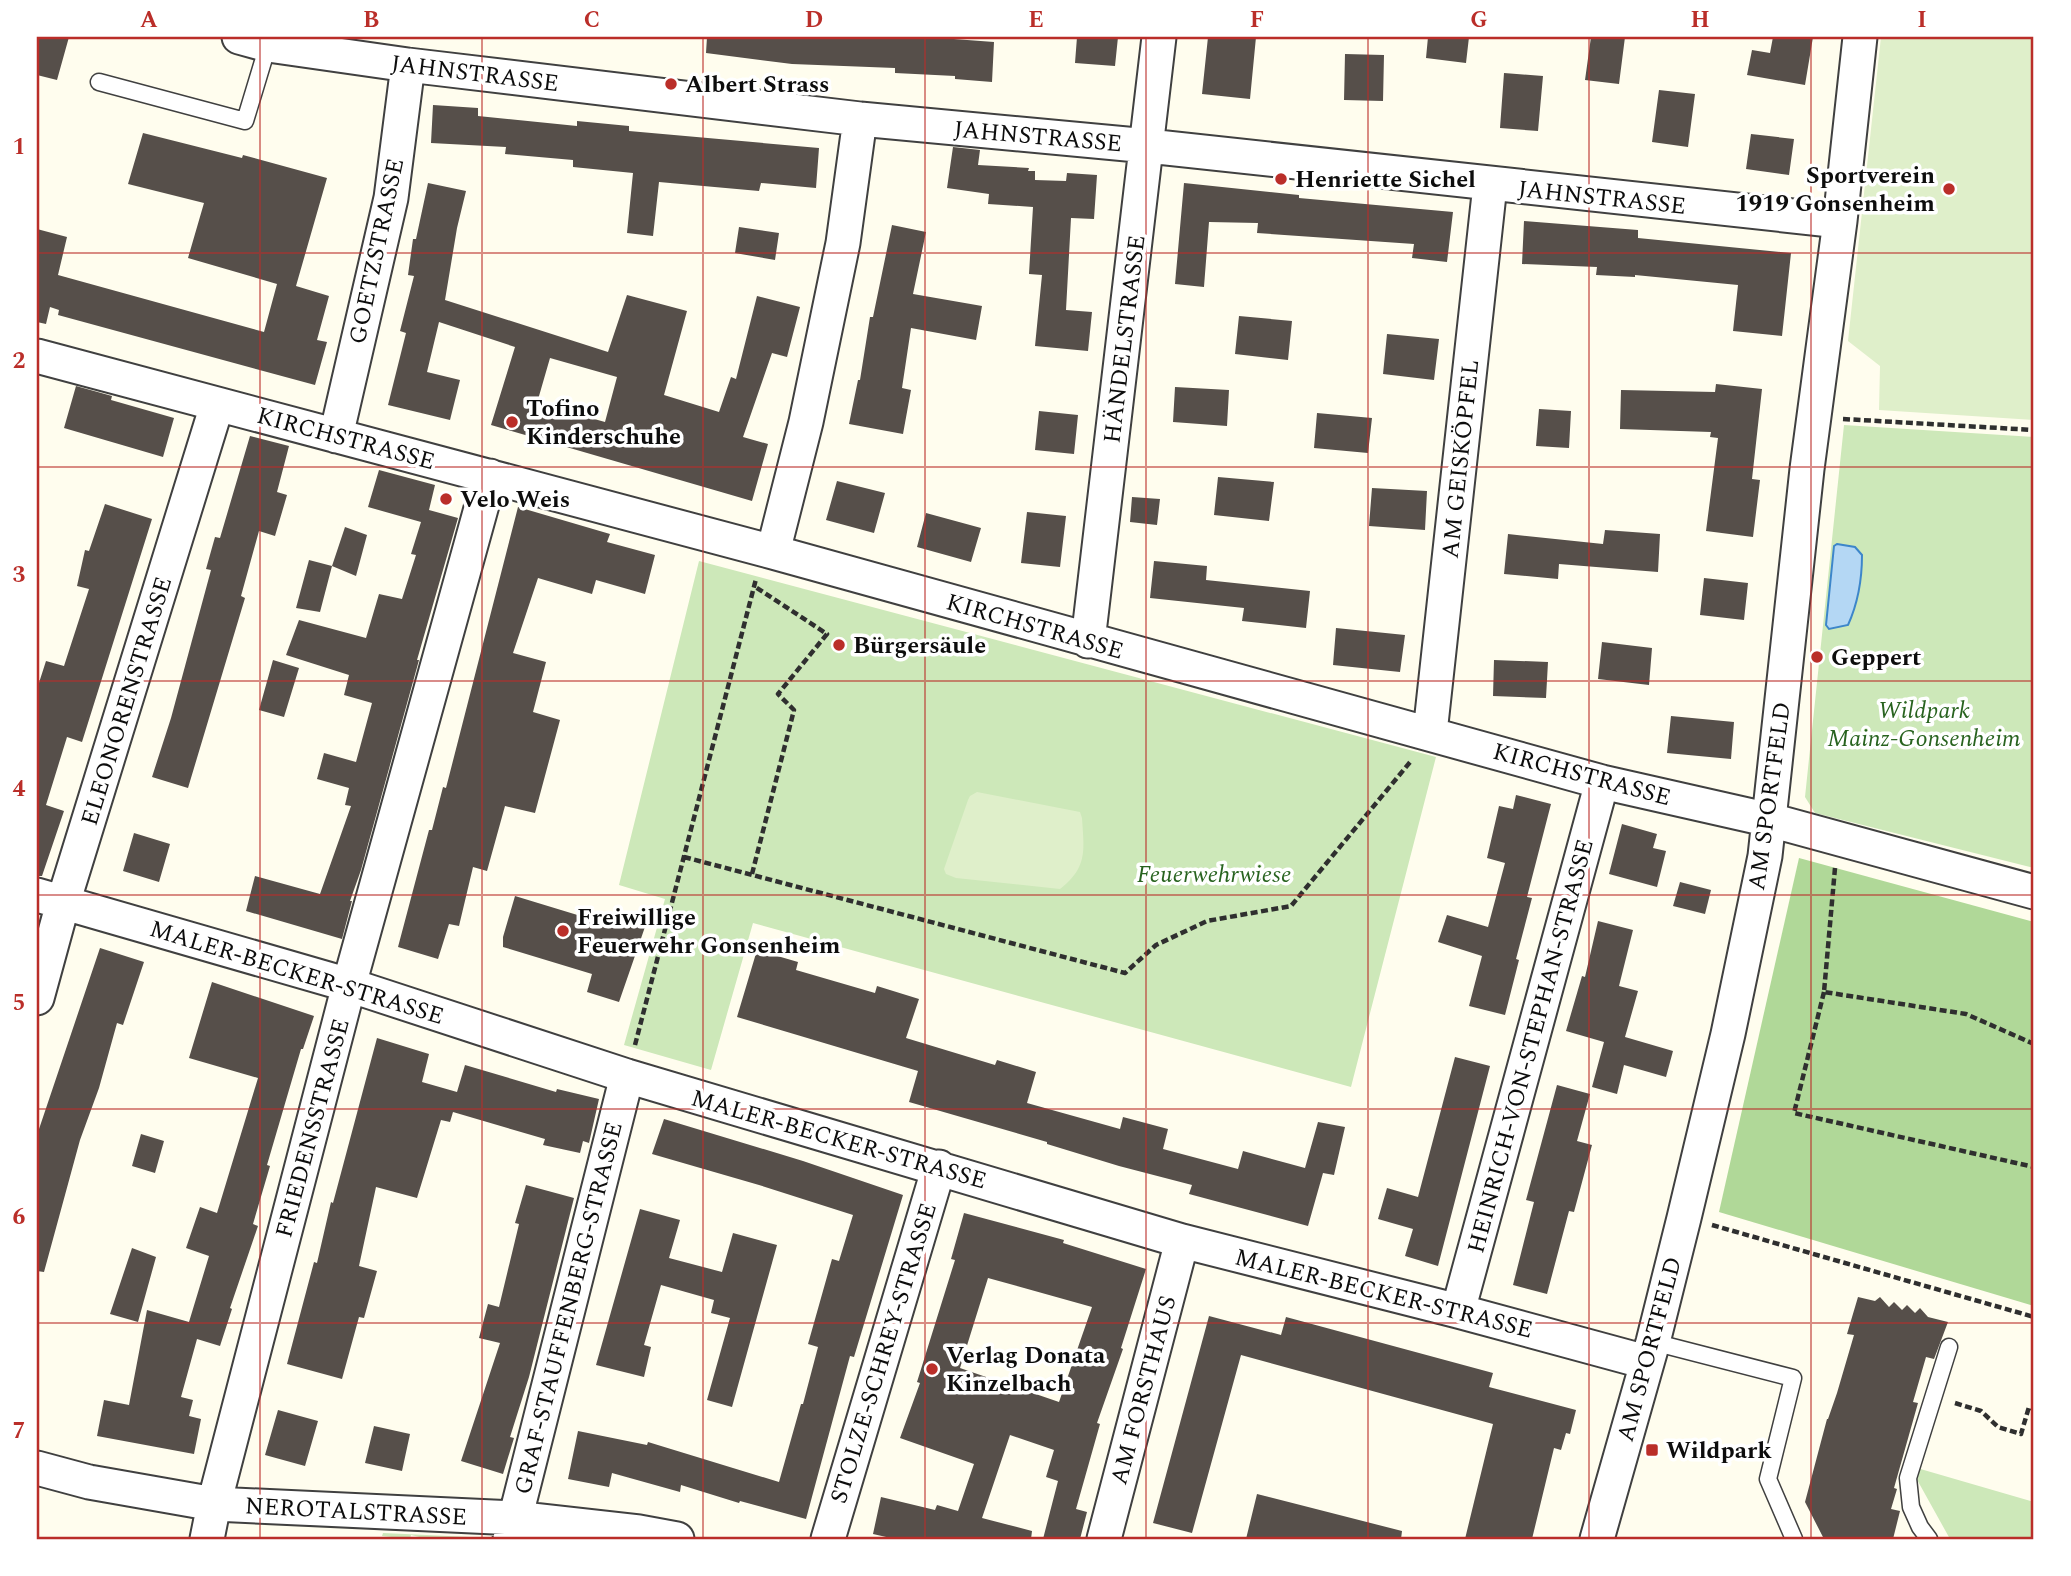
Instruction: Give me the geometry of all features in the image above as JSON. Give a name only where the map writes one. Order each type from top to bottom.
[{"type":"street","name":"HÄNDELSTRASSE","points":[[1088,640],[1159,37]]},
{"type":"street","name":"AM SPORTFELD","points":[[1597,1539],[1649,1352],[1728,1034],[1765,856],[1808,457],[1840,221],[1860,37]]},
{"type":"street","name":"JAHNSTRASSE","points":[[253,41],[408,65],[860,119],[1148,146],[1840,221]]},
{"type":"street","name":"GOETZSTRASSE","points":[[336,436],[391,198],[408,65]]},
{"type":"street","points":[[765,564],[806,422],[843,243],[860,119]]},
{"type":"street","name":"AM GEISKÖPFEL","points":[[1427,732],[1490,185]]},
{"type":"street","name":"KIRCHSTRASSE","points":[[37,356],[490,476],[765,564],[1088,640],[1602,782],[1770,820],[2034,892]]},
{"type":"street","name":"ELEONORENSTRASSE","points":[[37,999],[50,899],[218,405]]},
{"type":"street","name":"FRIEDENSSTRASSE","points":[[207,1539],[349,985],[490,476]]},
{"type":"street","name":"HEINRICH-VON-STEPHAN-STRASSE","points":[[1458,1311],[1602,782]]},
{"type":"street","name":"MALER-BECKER-STRASSE","points":[[50,899],[349,985],[631,1061],[939,1167],[1182,1241],[1458,1311],[1649,1352]]},
{"type":"street","name":"GRAF-STAUFFENBERG-STRASSE","points":[[512,1529],[631,1061]]},
{"type":"street","name":"STOLZE-SCHREY-STRASSE","points":[[828,1539],[939,1167]]},
{"type":"street","name":"AM FORSTHAUS","points":[[1104,1539],[1182,1241]]},
{"type":"street","name":"NEROTALSTRASSE","points":[[37,1468],[89,1482],[214,1504],[512,1529],[639,1532],[677,1539]]},
{"type":"lane","points":[[99,82],[245,121],[253,41]]},
{"type":"lane","points":[[1929,1539],[1911,1507],[1908,1478],[1948,1347]]},
{"type":"lane","points":[[1649,1352],[1793,1378],[1768,1479],[1794,1539]]},
{"type":"path","points":[[1835,418],[2034,430]]},
{"type":"path","points":[[631,1061],[754,586],[765,564]]},
{"type":"path","points":[[752,874],[794,710],[778,694],[827,634],[754,586]]},
{"type":"path","points":[[684,858],[1125,973],[1156,945],[1207,920],[1292,906],[1415,756],[1427,732]]},
{"type":"path","points":[[1836,859],[1824,992],[1794,1113],[2034,1167]]},
{"type":"path","points":[[1824,992],[1966,1014],[2034,1044]]},
{"type":"path","points":[[1704,1223],[2034,1317]]},
{"type":"path","points":[[1933,1396],[1981,1411],[1998,1427],[2021,1433],[2029,1407],[2034,1409]]},
{"type":"green space","name":"Sportverein 1919 Gonsenheim","points":[[1881,37],[2034,37],[2034,420],[1879,410],[1880,366],[1848,341]]},
{"type":"green space","name":"Wildpark Mainz-Gonsenheim","points":[[1844,425],[2034,437],[2034,868],[1815,813],[1805,797]]},
{"type":"green space","name":"Feuerwehrwiese","points":[[699,561],[1436,757],[1351,1087],[753,923],[711,1070],[624,1045],[665,899],[619,885]]},
{"type":"green space","points":[[977,792],[1080,812],[1082,857],[1076,873],[1069,881],[1060,889],[956,878],[946,874],[944,869],[968,800]]},
{"type":"green space","points":[[1799,858],[2034,922],[2034,1306],[1719,1212]]},
{"type":"green space","points":[[1917,1468],[2034,1502],[2034,1539],[1950,1539],[1915,1476]]},
{"type":"green space","points":[[383,1533],[494,1539],[428,1539],[411,1535],[410,1539],[382,1536]]},
{"type":"water","points":[[1837,544],[1855,547],[1862,555],[1861,573],[1857,600],[1848,625],[1829,629],[1826,625],[1834,546]]},
{"type":"building","points":[[37,37],[69,37],[57,80],[37,75]]},
{"type":"building","points":[[707,37],[927,37],[994,42],[992,82],[955,79],[955,76],[895,73],[895,68],[792,64],[706,53]]},
{"type":"building","points":[[1077,37],[1118,37],[1115,66],[1075,63]]},
{"type":"building","points":[[1208,37],[1256,37],[1250,99],[1202,94]]},
{"type":"building","points":[[1428,37],[1469,37],[1466,63],[1426,58]]},
{"type":"building","points":[[1591,37],[1625,37],[1619,84],[1585,80]]},
{"type":"building","points":[[1773,37],[1813,37],[1805,85],[1747,75],[1752,50],[1770,53]]},
{"type":"building","points":[[1345,54],[1384,55],[1383,101],[1344,100]]},
{"type":"building","points":[[1504,73],[1543,76],[1538,131],[1500,128]]},
{"type":"building","points":[[1659,90],[1695,94],[1688,147],[1652,142]]},
{"type":"building","points":[[433,105],[478,108],[478,116],[577,126],[577,121],[629,126],[629,131],[819,148],[816,188],[761,183],[759,191],[659,182],[653,236],[627,233],[633,173],[573,167],[573,160],[505,154],[506,147],[431,143]]},
{"type":"building","points":[[143,133],[242,158],[243,155],[327,178],[296,286],[329,296],[317,340],[327,342],[315,385],[58,315],[59,310],[50,307],[46,324],[37,322],[37,229],[67,237],[58,275],[264,332],[277,284],[188,258],[204,203],[128,184]]},
{"type":"building","points":[[1751,134],[1794,139],[1789,175],[1746,169]]},
{"type":"building","points":[[953,147],[980,150],[978,165],[1029,168],[1028,171],[1035,171],[1035,180],[1066,181],[1067,173],[1097,175],[1094,219],[1071,218],[1066,310],[1092,312],[1088,351],[1035,346],[1042,275],[1029,274],[1033,207],[988,204],[989,194],[947,188]]},
{"type":"building","points":[[428,183],[466,191],[445,300],[608,352],[627,295],[687,311],[664,395],[719,412],[731,377],[736,379],[757,296],[800,307],[787,357],[772,353],[743,437],[768,444],[752,501],[491,425],[515,347],[439,322],[427,372],[460,380],[450,420],[388,405],[406,333],[400,331],[414,276],[408,275],[413,239],[416,239]],"holes":[[[550,358],[617,377],[605,422],[537,403]]]},
{"type":"building","points":[[1184,183],[1299,195],[1299,198],[1453,212],[1447,262],[1412,258],[1414,244],[1257,233],[1258,223],[1209,222],[1204,287],[1175,284]]},
{"type":"building","points":[[1524,221],[1638,230],[1638,238],[1791,253],[1782,336],[1733,331],[1738,285],[1635,275],[1596,275],[1597,267],[1522,264]]},
{"type":"building","points":[[892,225],[926,232],[913,294],[982,306],[976,340],[911,328],[902,388],[911,390],[903,434],[849,424]]},
{"type":"building","points":[[739,227],[779,233],[775,260],[735,253]]},
{"type":"building","points":[[1239,316],[1292,321],[1288,360],[1235,354]]},
{"type":"building","points":[[1387,334],[1439,339],[1434,380],[1383,374]]},
{"type":"building","points":[[1716,384],[1762,389],[1752,479],[1760,480],[1753,537],[1706,531],[1718,438],[1710,437],[1711,432],[1620,429],[1621,390],[1715,392]]},
{"type":"building","points":[[76,386],[112,396],[111,400],[174,418],[163,457],[64,428]]},
{"type":"building","points":[[1175,387],[1229,390],[1227,426],[1173,422]]},
{"type":"building","points":[[1539,409],[1571,411],[1569,448],[1536,446]]},
{"type":"building","points":[[1039,411],[1078,415],[1074,454],[1035,450]]},
{"type":"building","points":[[1317,413],[1372,418],[1368,453],[1314,448]]},
{"type":"building","points":[[250,436],[289,446],[277,492],[287,495],[275,536],[259,531],[241,596],[245,598],[188,788],[152,777],[211,570],[206,569],[215,537],[220,538]]},
{"type":"building","points":[[379,470],[435,485],[429,510],[458,518],[361,870],[350,901],[342,939],[246,911],[255,876],[320,894],[351,806],[345,805],[349,788],[317,779],[324,753],[356,762],[372,703],[344,695],[349,675],[286,655],[299,620],[366,638],[379,594],[402,599],[416,555],[411,554],[421,522],[368,507]]},
{"type":"building","points":[[1218,477],[1274,482],[1269,521],[1214,515]]},
{"type":"building","points":[[837,481],[885,493],[874,533],[826,520]]},
{"type":"building","points":[[1372,488],[1427,491],[1425,530],[1369,526]]},
{"type":"building","points":[[1132,497],[1160,499],[1157,525],[1130,522]]},
{"type":"building","points":[[105,504],[152,519],[82,742],[67,737],[46,805],[64,811],[42,876],[37,876],[37,689],[46,661],[64,666],[89,589],[77,586],[85,550],[89,551]]},
{"type":"building","points":[[518,507],[610,534],[607,542],[655,555],[645,594],[596,580],[592,594],[538,578],[513,653],[546,662],[533,712],[560,720],[535,813],[505,806],[487,871],[473,867],[459,926],[449,924],[438,959],[398,947],[429,830],[432,830],[443,787],[446,788]]},
{"type":"building","points":[[1027,512],[1066,516],[1060,567],[1021,563]]},
{"type":"building","points":[[926,513],[981,528],[971,562],[917,547]]},
{"type":"building","points":[[345,527],[367,535],[356,576],[332,566]]},
{"type":"building","points":[[1605,530],[1660,534],[1658,572],[1559,564],[1558,579],[1504,574],[1508,534],[1603,544]]},
{"type":"building","points":[[309,560],[332,566],[320,612],[296,608]]},
{"type":"building","points":[[1154,561],[1207,566],[1206,580],[1310,591],[1306,628],[1242,621],[1244,608],[1150,598]]},
{"type":"building","points":[[1704,578],[1748,583],[1744,620],[1700,615]]},
{"type":"building","points":[[1336,628],[1405,635],[1400,672],[1333,665]]},
{"type":"building","points":[[1602,642],[1652,648],[1649,685],[1598,679]]},
{"type":"building","points":[[273,660],[299,668],[284,717],[259,710]]},
{"type":"building","points":[[1494,660],[1548,662],[1546,698],[1493,696]]},
{"type":"building","points":[[1671,716],[1734,722],[1731,759],[1667,753]]},
{"type":"building","points":[[1516,795],[1551,804],[1527,897],[1532,898],[1505,1015],[1469,1006],[1482,956],[1438,942],[1447,915],[1488,927],[1505,863],[1487,858],[1499,806],[1513,809]]},
{"type":"building","points":[[1622,824],[1657,834],[1653,848],[1666,851],[1657,887],[1609,874]]},
{"type":"building","points":[[134,833],[170,844],[159,882],[123,871]]},
{"type":"building","points":[[1680,882],[1711,890],[1705,914],[1673,906]]},
{"type":"building","points":[[515,896],[607,924],[610,912],[646,924],[619,1002],[587,992],[592,974],[503,947],[503,937]]},
{"type":"building","points":[[1598,921],[1633,930],[1619,986],[1638,991],[1625,1037],[1673,1051],[1666,1077],[1624,1065],[1617,1094],[1592,1087],[1604,1042],[1566,1031],[1582,976],[1585,977]]},
{"type":"building","points":[[100,948],[144,962],[123,1025],[117,1023],[99,1088],[80,1140],[44,1272],[37,1271],[37,1135]]},
{"type":"building","points":[[757,950],[798,962],[796,970],[875,993],[877,986],[919,999],[906,1038],[995,1065],[997,1060],[1036,1072],[1027,1103],[1120,1129],[1123,1117],[1168,1129],[1163,1149],[1238,1169],[1243,1151],[1305,1168],[1318,1122],[1345,1127],[1334,1175],[1323,1173],[1308,1226],[1189,1194],[1192,1185],[1119,1166],[909,1102],[918,1071],[737,1017]]},
{"type":"building","points":[[212,982],[314,1016],[301,1049],[267,1165],[270,1166],[253,1224],[258,1226],[220,1346],[197,1339],[181,1397],[193,1400],[189,1416],[201,1419],[194,1454],[97,1436],[104,1400],[129,1405],[147,1310],[189,1322],[209,1256],[186,1248],[200,1207],[217,1213],[258,1078],[189,1058]]},
{"type":"building","points":[[377,1038],[429,1054],[422,1082],[457,1092],[465,1065],[556,1092],[557,1089],[599,1099],[589,1143],[583,1141],[580,1153],[543,1145],[545,1139],[453,1112],[450,1122],[441,1120],[417,1198],[376,1187],[359,1266],[377,1271],[364,1318],[359,1317],[342,1379],[287,1364]]},
{"type":"building","points":[[1455,1057],[1490,1066],[1438,1266],[1405,1256],[1413,1229],[1378,1219],[1387,1188],[1418,1197]]},
{"type":"building","points":[[1557,1085],[1590,1094],[1577,1141],[1592,1145],[1574,1212],[1569,1211],[1547,1294],[1513,1285],[1534,1202],[1526,1200]]},
{"type":"building","points":[[664,1119],[903,1195],[854,1357],[850,1356],[806,1519],[740,1501],[739,1503],[681,1485],[680,1492],[612,1473],[609,1487],[568,1479],[578,1431],[647,1445],[648,1442],[779,1482],[803,1404],[818,1347],[808,1344],[832,1259],[839,1261],[853,1215],[652,1154]]},
{"type":"building","points":[[141,1134],[164,1141],[155,1173],[132,1166]]},
{"type":"building","points":[[526,1185],[574,1198],[529,1377],[510,1437],[514,1438],[503,1474],[461,1461],[500,1343],[479,1338],[488,1304],[499,1307],[519,1224],[515,1223]]},
{"type":"building","points":[[640,1209],[680,1220],[669,1258],[722,1272],[733,1233],[777,1245],[732,1407],[707,1400],[730,1318],[711,1313],[714,1300],[661,1285],[644,1345],[651,1347],[644,1377],[596,1365]]},
{"type":"building","points":[[964,1213],[1064,1240],[1063,1243],[1146,1269],[1121,1348],[1123,1349],[1097,1423],[1100,1424],[1076,1509],[1087,1512],[1080,1539],[1043,1539],[1058,1481],[1046,1477],[1054,1450],[1010,1435],[982,1518],[1032,1531],[1031,1539],[895,1539],[873,1534],[881,1497],[935,1510],[937,1505],[958,1511],[974,1464],[900,1438],[920,1383],[917,1382],[955,1260],[951,1259]],"holes":[[[988,1278],[1092,1307],[1059,1402],[960,1368]]]},
{"type":"building","points":[[132,1248],[156,1257],[138,1322],[110,1314]]},
{"type":"building","points":[[1858,1297],[1875,1301],[1880,1297],[1889,1307],[1894,1302],[1902,1310],[1907,1305],[1915,1313],[1920,1308],[1928,1317],[1948,1322],[1934,1359],[1926,1357],[1913,1402],[1918,1403],[1894,1488],[1897,1489],[1891,1509],[1900,1511],[1893,1539],[1824,1539],[1805,1502],[1827,1419],[1854,1335],[1847,1334]]},
{"type":"building","points":[[1209,1316],[1281,1335],[1286,1317],[1493,1373],[1489,1387],[1576,1410],[1570,1434],[1566,1433],[1561,1450],[1554,1448],[1532,1539],[1465,1539],[1493,1424],[1241,1355],[1192,1533],[1153,1523]]},
{"type":"building","points":[[278,1410],[318,1421],[305,1466],[265,1455]]},
{"type":"building","points":[[374,1426],[410,1434],[402,1471],[365,1463]]},
{"type":"building","points":[[1257,1494],[1402,1531],[1401,1539],[1246,1539]]},
{"type":"place","name":"Albert Strass","points":[[671,84]]},
{"type":"place","name":"Henriette Sichel","points":[[1281,179]]},
{"type":"place","name":"Sportverein 1919 Gonsenheim","points":[[1949,189]]},
{"type":"place","name":"Tofino Kinderschuhe","points":[[512,422]]},
{"type":"place","name":"Velo Weis","points":[[446,499]]},
{"type":"place","name":"Bürgersäule","points":[[839,645]]},
{"type":"place","name":"Geppert","points":[[1817,657]]},
{"type":"place","name":"Freiwillige Feuerwehr Gonsenheim","points":[[563,931]]},
{"type":"place","name":"Verlag Donata Kinzelbach","points":[[932,1369]]},
{"type":"place","name":"Wildpark","points":[[1652,1450]]}]
